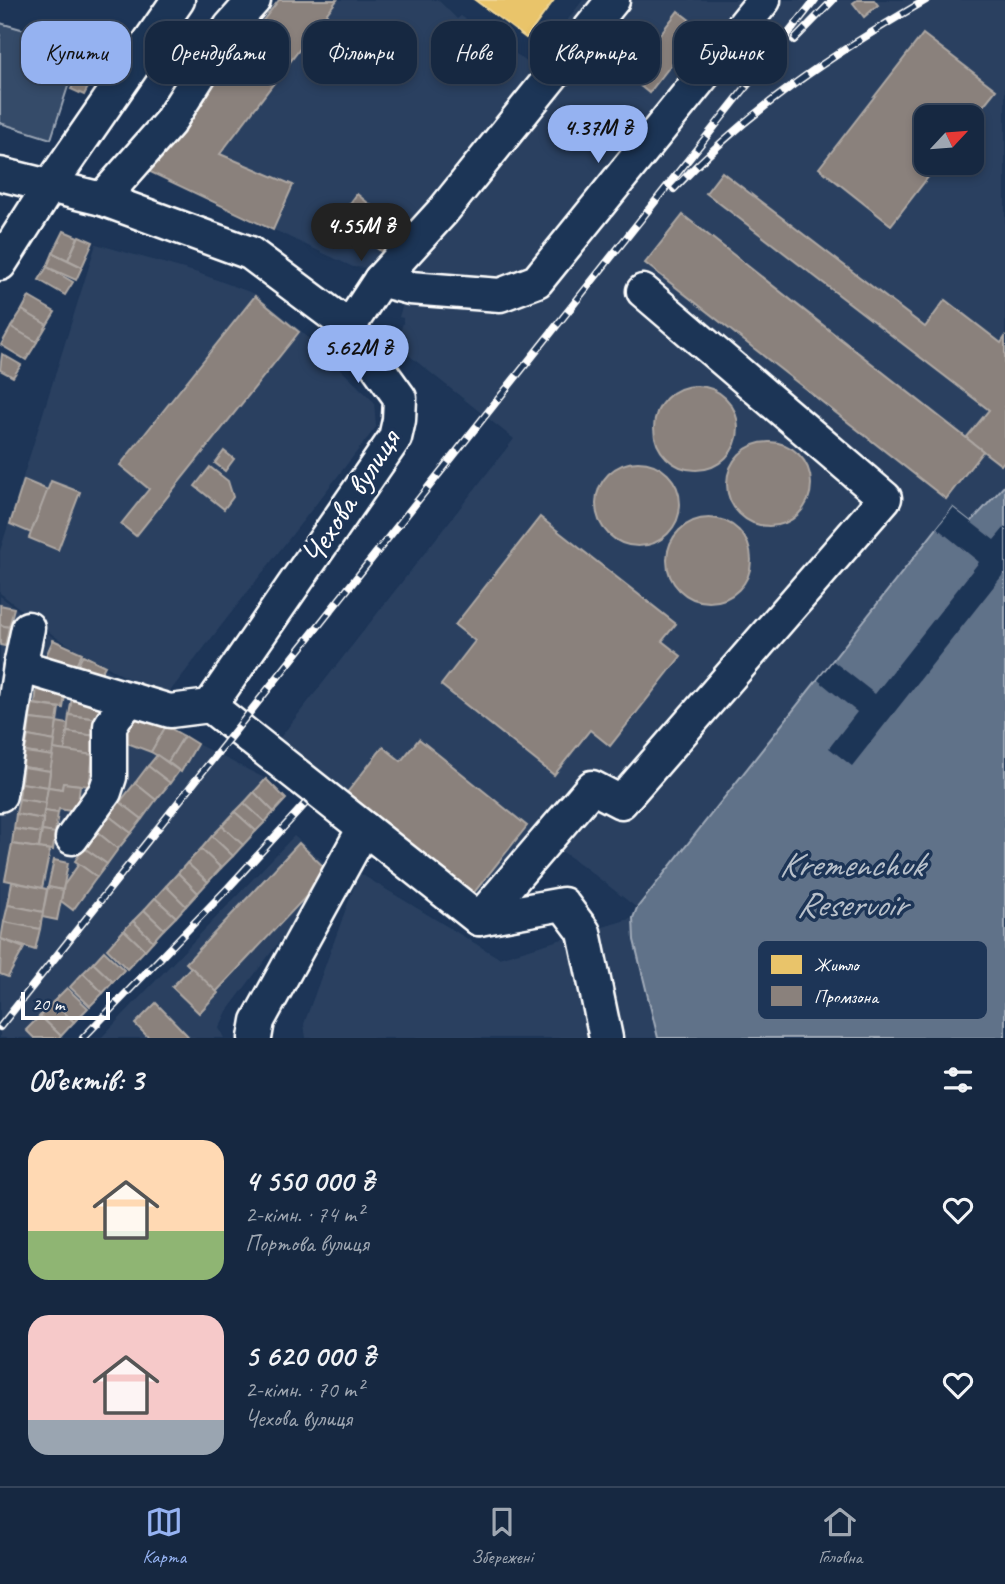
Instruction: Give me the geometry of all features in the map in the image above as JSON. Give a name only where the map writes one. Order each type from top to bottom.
[{"type":"street","points":[[0,264],[49,187],[178,0]]},
{"type":"street","points":[[102,199],[169,123],[230,27],[254,0]]},
{"type":"street","points":[[349,327],[380,280],[443,211],[612,0]]},
{"type":"street","points":[[380,280],[410,288],[500,295],[537,281],[764,0]]},
{"type":"street","name":"Чехова вулиця","points":[[0,174],[102,199],[250,253],[349,327],[400,398],[395,438],[209,706]]},
{"type":"street","points":[[479,919],[592,786],[621,802],[885,498],[643,291]]},
{"type":"street","points":[[0,795],[20,666],[29,628]]},
{"type":"street","points":[[20,666],[176,712],[209,706],[479,919],[563,904],[584,932],[606,1038]]},
{"type":"street","points":[[72,838],[108,785],[111,770],[110,726],[131,699]]},
{"type":"street","points":[[250,1032],[364,828]]},
{"type":"shaded area","points":[[279,0],[438,0],[457,19],[461,16],[469,21],[431,21],[431,84],[516,84],[516,54],[530,64],[530,84],[660,84],[660,21],[567,21],[583,0],[1005,0],[1005,485],[971,523],[952,508],[637,908],[582,865],[530,830],[473,905],[279,739],[514,439],[396,345],[403,323],[403,318],[399,317],[404,301],[373,268],[353,267],[146,170],[213,84],[289,84],[289,21],[263,21]]},
{"type":"shaded area","points":[[0,23],[21,29],[21,84],[69,84],[51,139],[0,123]]},
{"type":"shaded area","points":[[96,244],[198,273],[255,294],[301,331],[374,402],[376,427],[164,699],[57,638],[0,593],[0,551]]},
{"type":"shaded area","points":[[0,596],[56,640],[141,689],[134,702],[197,744],[266,779],[286,799],[59,1038],[0,1038]]},
{"type":"shaded area","points":[[294,836],[333,870],[227,1011],[219,1028],[224,1038],[101,1038]]},
{"type":"shaded area","points":[[359,873],[499,958],[633,918],[634,940],[658,1038],[306,1038],[304,1024]]},
{"type":"water","name":"Kremenchuk Reservoir","points":[[1005,485],[1005,1038],[658,1038],[634,940],[633,918],[637,908],[953,508],[971,522]]},
{"type":"pier","points":[[953,508],[994,540],[1005,527],[1005,572],[852,766],[829,748],[857,712],[818,680],[833,661],[875,694],[979,562],[937,528]]},
{"type":"building: Житло","points":[[475,0],[554,0],[539,21],[530,21],[530,33],[526,38],[516,31],[516,21],[503,21]]},
{"type":"building: Промзона","points":[[279,0],[337,0],[321,21],[303,21],[303,45],[289,63],[289,21],[263,21]]},
{"type":"building: Промзона","points":[[857,0],[874,0],[878,5],[864,17],[853,3]]},
{"type":"building: Промзона","points":[[678,11],[691,21],[674,21],[674,61],[660,79],[660,34]]},
{"type":"building: Промзона","points":[[923,34],[996,90],[984,105],[914,105],[914,175],[930,175],[891,225],[819,168]]},
{"type":"building: Промзона","points":[[74,84],[90,84],[84,95],[71,89]]},
{"type":"building: Промзона","points":[[213,84],[273,84],[220,154],[293,185],[273,230],[146,170]]},
{"type":"building: Промзона","points":[[638,84],[656,84],[649,93]]},
{"type":"building: Промзона","points":[[722,172],[925,327],[945,300],[1001,343],[1005,337],[1005,460],[1001,465],[966,438],[989,410],[706,193]]},
{"type":"building: Промзона","points":[[357,194],[401,230],[383,253],[339,218]]},
{"type":"building: Промзона","points":[[683,215],[983,451],[946,499],[645,263]]},
{"type":"building: Промзона","points":[[64,231],[78,237],[68,260],[53,253]]},
{"type":"building: Промзона","points":[[79,236],[93,242],[82,267],[68,260]]},
{"type":"building: Промзона","points":[[53,253],[82,267],[76,280],[47,267]]},
{"type":"building: Промзона","points":[[47,267],[73,282],[65,295],[39,280]]},
{"type":"building: Промзона","points":[[255,296],[299,332],[136,536],[121,524],[149,489],[120,465]]},
{"type":"building: Промзона","points":[[29,297],[55,312],[47,325],[22,310]]},
{"type":"building: Промзона","points":[[22,310],[47,325],[37,342],[11,327]]},
{"type":"building: Промзона","points":[[11,327],[37,342],[26,360],[1,345]]},
{"type":"building: Промзона","points":[[2,354],[21,365],[13,377],[0,370]]},
{"type":"building: Промзона","points":[[696,386],[712,389],[726,398],[735,412],[738,428],[735,444],[726,458],[712,467],[696,470],[680,467],[666,458],[657,444],[654,428],[657,412],[666,398],[680,389]]},
{"type":"building: Промзона","points":[[769,442],[785,445],[799,454],[808,468],[811,484],[808,500],[799,514],[785,523],[769,526],[753,523],[739,514],[730,500],[727,484],[730,468],[739,454],[753,445]]},
{"type":"building: Промзона","points":[[224,451],[234,459],[225,471],[215,463]]},
{"type":"building: Промзона","points":[[638,462],[654,465],[668,474],[677,488],[680,504],[677,520],[668,534],[654,543],[638,546],[622,543],[608,534],[599,520],[596,504],[599,488],[608,474],[622,465]]},
{"type":"building: Промзона","points":[[210,467],[228,481],[233,497],[224,509],[195,486]]},
{"type":"building: Промзона","points":[[24,480],[48,490],[31,533],[10,524]]},
{"type":"building: Промзона","points":[[51,481],[80,492],[58,550],[29,538]]},
{"type":"building: Промзона","points":[[540,517],[676,624],[662,641],[681,656],[610,746],[590,730],[554,775],[441,685],[475,641],[455,625]]},
{"type":"building: Промзона","points":[[709,518],[725,521],[739,530],[748,544],[751,560],[748,576],[739,590],[725,599],[709,602],[693,599],[679,590],[670,576],[667,560],[670,544],[679,530],[693,521]]},
{"type":"building: Промзона","points":[[0,605],[14,608],[9,627],[0,625]]},
{"type":"building: Промзона","points":[[0,625],[9,627],[5,646],[0,645]]},
{"type":"building: Промзона","points":[[53,640],[82,653],[73,672],[45,658]]},
{"type":"building: Промзона","points":[[83,655],[105,666],[97,680],[76,669]]},
{"type":"building: Промзона","points":[[37,687],[66,690],[63,708],[35,704]]},
{"type":"building: Промзона","points":[[72,698],[101,702],[98,719],[69,715]]},
{"type":"building: Промзона","points":[[32,704],[59,708],[57,722],[30,719]]},
{"type":"building: Промзона","points":[[134,712],[166,726],[151,752],[119,740]]},
{"type":"building: Промзона","points":[[69,715],[98,719],[96,736],[67,732]]},
{"type":"building: Промзона","points":[[30,719],[57,722],[55,741],[28,736]]},
{"type":"building: Промзона","points":[[57,722],[68,724],[65,751],[53,749]]},
{"type":"building: Промзона","points":[[166,726],[184,736],[168,762],[151,752]]},
{"type":"building: Промзона","points":[[67,732],[96,736],[93,755],[65,751]]},
{"type":"building: Промзона","points":[[28,736],[55,741],[53,756],[25,752]]},
{"type":"building: Промзона","points":[[184,736],[197,744],[181,772],[168,762]]},
{"type":"building: Промзона","points":[[419,739],[527,826],[472,895],[346,794],[383,747],[401,761]]},
{"type":"building: Промзона","points":[[53,749],[93,755],[89,786],[63,783],[62,789],[48,787]]},
{"type":"building: Промзона","points":[[25,752],[53,756],[50,771],[23,767]]},
{"type":"building: Промзона","points":[[157,755],[179,771],[170,783],[148,766]]},
{"type":"building: Промзона","points":[[148,766],[170,783],[156,800],[135,783]]},
{"type":"building: Промзона","points":[[23,767],[50,771],[48,787],[21,783]]},
{"type":"building: Промзона","points":[[266,779],[286,799],[274,812],[254,792]]},
{"type":"building: Промзона","points":[[21,783],[48,787],[46,803],[19,799]]},
{"type":"building: Промзона","points":[[63,783],[80,785],[77,812],[59,809],[58,813],[44,811],[48,787],[62,789]]},
{"type":"building: Промзона","points":[[135,783],[156,800],[142,819],[120,802]]},
{"type":"building: Промзона","points":[[254,792],[274,812],[265,822],[244,803]]},
{"type":"building: Промзона","points":[[19,799],[46,803],[43,819],[16,814]]},
{"type":"building: Промзона","points":[[120,802],[142,819],[131,833],[109,816]]},
{"type":"building: Промзона","points":[[244,803],[265,822],[256,831],[235,812]]},
{"type":"building: Промзона","points":[[44,811],[58,813],[55,833],[42,831]]},
{"type":"building: Промзона","points":[[235,812],[256,831],[243,845],[222,826]]},
{"type":"building: Промзона","points":[[16,814],[43,819],[41,833],[14,829]]},
{"type":"building: Промзона","points":[[109,816],[131,833],[118,849],[97,832]]},
{"type":"building: Промзона","points":[[222,826],[243,845],[233,856],[212,836]]},
{"type":"building: Промзона","points":[[14,829],[41,833],[39,848],[12,844]]},
{"type":"building: Промзона","points":[[42,831],[55,833],[53,850],[39,848]]},
{"type":"building: Промзона","points":[[97,832],[118,849],[107,864],[84,848]]},
{"type":"building: Промзона","points":[[212,836],[233,856],[221,868],[201,849]]},
{"type":"building: Промзона","points":[[299,843],[329,872],[216,992],[186,963]]},
{"type":"building: Промзона","points":[[12,844],[50,850],[42,888],[5,880]]},
{"type":"building: Промзона","points":[[84,848],[107,864],[97,877],[75,861]]},
{"type":"building: Промзона","points":[[201,849],[221,868],[208,882],[187,863]]},
{"type":"building: Промзона","points":[[54,860],[68,863],[63,890],[48,887]]},
{"type":"building: Промзона","points":[[187,863],[208,882],[198,893],[178,873]]},
{"type":"building: Промзона","points":[[79,864],[97,877],[73,910],[61,901],[64,885]]},
{"type":"building: Промзона","points":[[178,873],[198,893],[186,906],[166,886]]},
{"type":"building: Промзона","points":[[12,882],[47,889],[43,912],[8,905]]},
{"type":"building: Промзона","points":[[166,886],[186,906],[176,917],[155,898]]},
{"type":"building: Промзона","points":[[48,887],[63,890],[57,920],[42,917]]},
{"type":"building: Промзона","points":[[155,898],[176,917],[164,929],[144,910]]},
{"type":"building: Промзона","points":[[8,905],[43,912],[40,929],[4,922]]},
{"type":"building: Промзона","points":[[144,910],[164,929],[153,941],[133,921]]},
{"type":"building: Промзона","points":[[133,921],[153,941],[145,950],[124,930]]},
{"type":"building: Промзона","points":[[4,922],[40,929],[35,950],[1,939]]},
{"type":"building: Промзона","points":[[124,930],[145,950],[127,969],[107,949]]},
{"type":"building: Промзона","points":[[1,939],[24,948],[8,977],[0,974]]},
{"type":"building: Промзона","points":[[104,951],[124,970],[113,982],[93,963]]},
{"type":"building: Промзона","points":[[93,963],[113,982],[103,993],[83,973]]},
{"type":"building: Промзона","points":[[191,967],[218,993],[199,1013],[172,987]]},
{"type":"building: Промзона","points":[[83,973],[103,993],[90,1006],[70,987]]},
{"type":"building: Промзона","points":[[67,988],[88,1008],[74,1022],[53,1002]]},
{"type":"building: Промзона","points":[[53,1002],[74,1022],[61,1036],[40,1016]]},
{"type":"building: Промзона","points":[[156,1003],[188,1036],[186,1038],[149,1038],[135,1024]]},
{"type":"building: Промзона","points":[[40,1016],[61,1036],[59,1038],[34,1038],[26,1030]]},
{"type":"railway","points":[[0,1027],[815,0]]},
{"type":"railway","points":[[794,40],[833,0]]},
{"type":"railway","points":[[674,189],[762,108],[825,62],[926,0]]},
{"type":"railway","points":[[83,1038],[305,804]]}]
